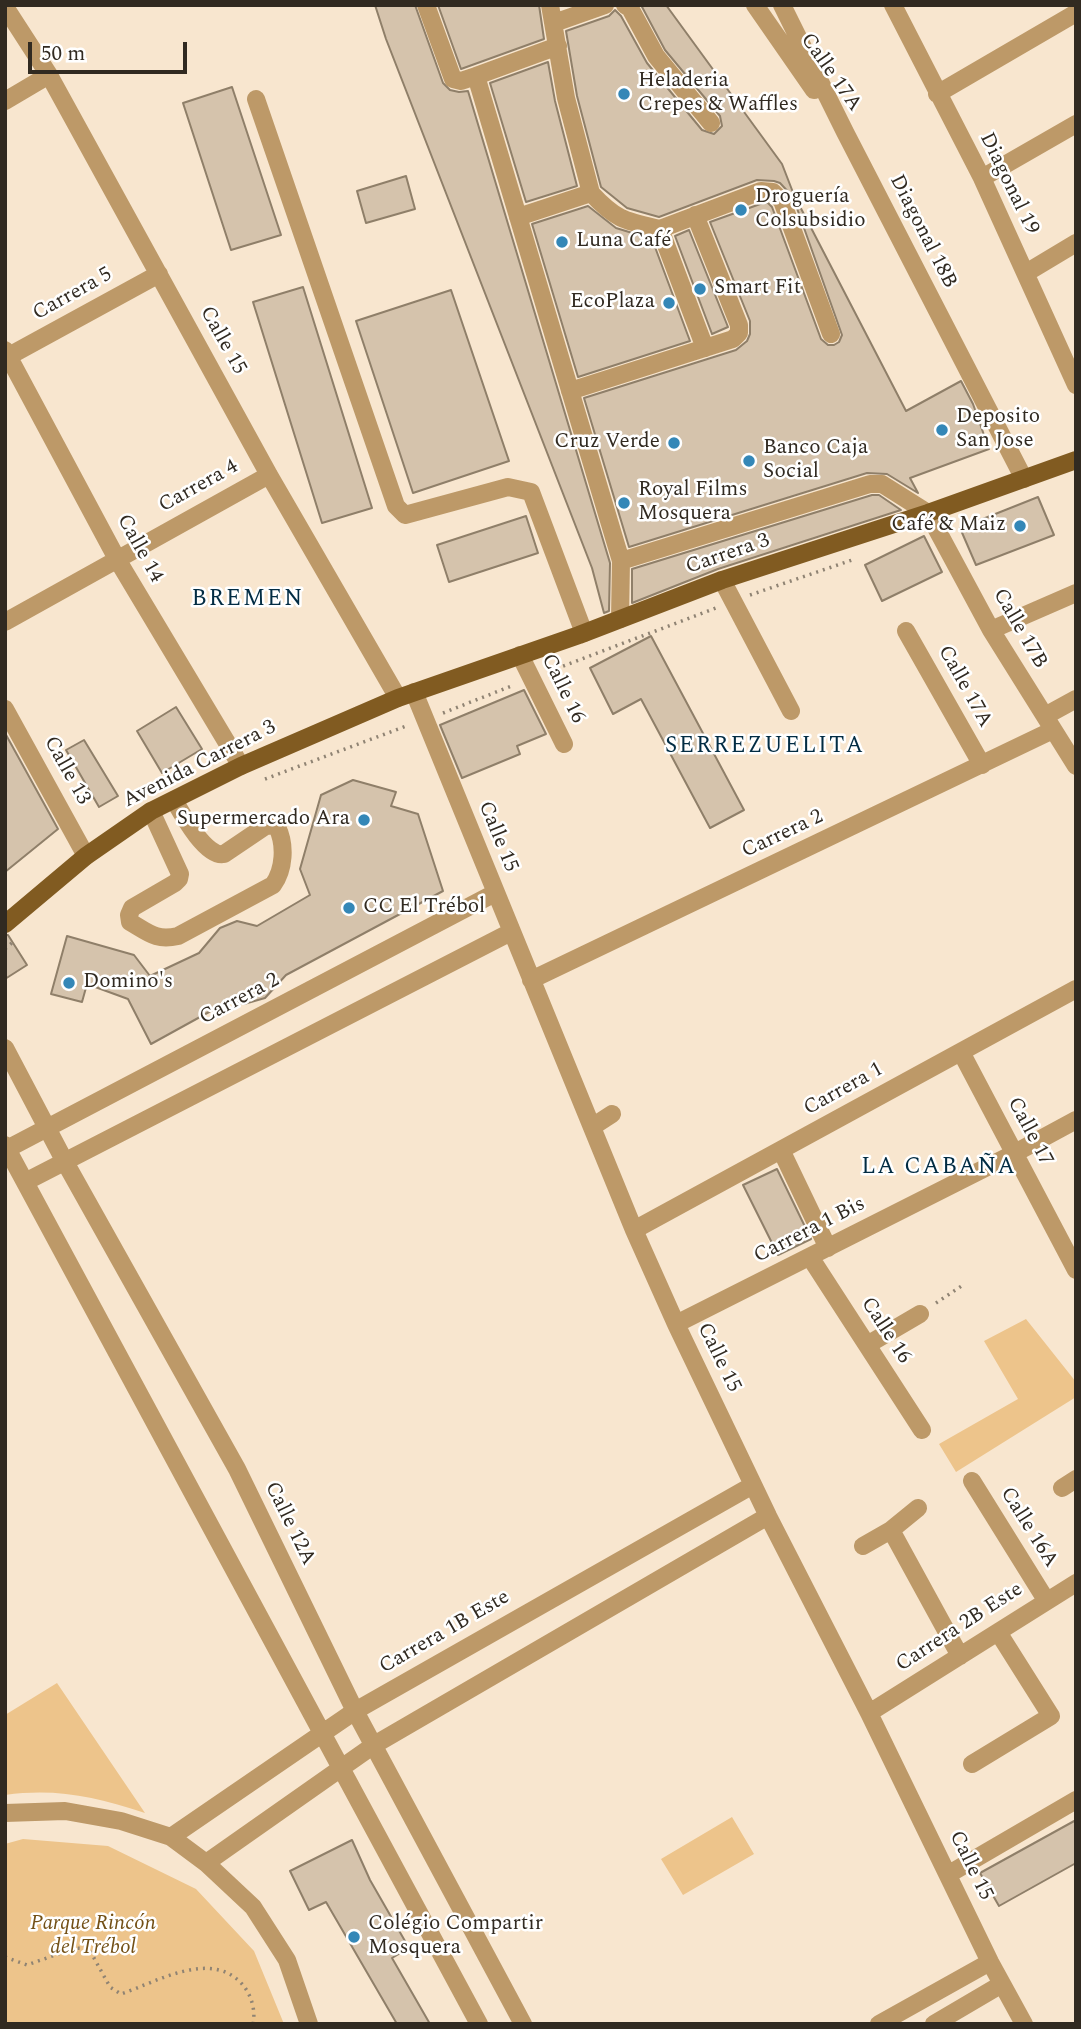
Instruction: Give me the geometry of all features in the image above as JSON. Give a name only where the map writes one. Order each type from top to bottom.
[{"type":"main road","name":"Carrera 3","points":[[406,695],[584,633],[722,580],[929,513],[1076,460]]},
{"type":"main road","name":"Avenida Carrera 3","points":[[5,924],[86,856],[151,811],[241,766],[406,695]]},
{"type":"street","points":[[426,5],[453,79],[461,81],[558,46]]},
{"type":"street","points":[[605,5],[552,14],[566,98],[591,193],[609,212],[622,220],[660,229],[761,191],[773,192],[782,201],[831,334]]},
{"type":"street","points":[[625,5],[630,8],[656,56],[711,123]]},
{"type":"street","name":"Calle 17A","points":[[755,5],[845,132]]},
{"type":"street","name":"Diagonal 18B","points":[[782,5],[1024,479]]},
{"type":"street","name":"Diagonal 19","points":[[893,5],[982,178],[1076,385]]},
{"type":"street","name":"Calle 15","points":[[5,7],[49,75],[269,475],[406,695],[495,893],[634,1230],[676,1324],[768,1516],[869,1713],[990,1962],[1024,2024]]},
{"type":"street","points":[[937,94],[1076,13]]},
{"type":"street","points":[[5,101],[49,75]]},
{"type":"street","points":[[476,76],[621,561],[620,619]]},
{"type":"street","points":[[256,99],[396,506],[405,515],[508,487],[531,492],[584,633]]},
{"type":"street","points":[[982,178],[1076,124]]},
{"type":"street","points":[[518,217],[591,193]]},
{"type":"street","points":[[570,391],[733,339],[739,333],[739,325],[695,215]]},
{"type":"street","points":[[660,229],[705,348]]},
{"type":"street","points":[[1026,273],[1076,243]]},
{"type":"street","name":"Carrera 5","points":[[7,353],[159,274]]},
{"type":"street","name":"Calle 14","points":[[7,353],[117,559],[241,766]]},
{"type":"street","name":"Carrera 4","points":[[5,622],[269,475]]},
{"type":"street","points":[[621,561],[870,484],[882,484],[929,513]]},
{"type":"street","name":"Calle 17B","points":[[929,513],[991,630],[1076,766]]},
{"type":"street","points":[[722,580],[791,711]]},
{"type":"street","points":[[991,630],[1076,593]]},
{"type":"street","name":"Calle 17A","points":[[906,631],[982,765]]},
{"type":"street","name":"Calle 16","points":[[520,655],[564,744]]},
{"type":"street","name":"Carrera 2","points":[[531,980],[982,765],[1049,723],[1076,699]]},
{"type":"street","name":"Calle 13","points":[[5,709],[86,856]]},
{"type":"street","points":[[151,811],[180,874],[175,883],[132,908],[130,922],[163,939],[178,936],[273,885],[281,873],[282,836],[277,827],[267,825],[224,854],[218,855],[204,844],[174,800]]},
{"type":"street","name":"Carrera 2","points":[[6,1147],[495,893]]},
{"type":"street","points":[[25,1182],[297,1051],[511,933]]},
{"type":"street","name":"Carrera 1","points":[[634,1230],[1076,989]]},
{"type":"street","name":"Calle 12A","points":[[5,1048],[65,1162],[237,1469],[355,1711],[523,2024]]},
{"type":"street","name":"Calle 17","points":[[961,1052],[1015,1153],[1068,1235],[1076,1270]]},
{"type":"street","points":[[592,1127],[611,1114]]},
{"type":"street","name":"Carrera 1 Bis","points":[[676,1324],[1076,1120]]},
{"type":"street","points":[[6,1147],[479,2024]]},
{"type":"street","points":[[781,1150],[828,1248]]},
{"type":"street","name":"Calle 16","points":[[810,1257],[922,1430]]},
{"type":"street","points":[[867,1345],[920,1314]]},
{"type":"street","name":"Calle 16A","points":[[972,1481],[1046,1600]]},
{"type":"street","name":"Carrera 1B Este","points":[[172,1837],[355,1711],[753,1485]]},
{"type":"street","points":[[863,1546],[891,1531],[918,1508]]},
{"type":"street","points":[[206,1863],[374,1745],[768,1516]]},
{"type":"street","points":[[891,1531],[960,1656]]},
{"type":"street","name":"Carrera 2B Este","points":[[869,1713],[1076,1583]]},
{"type":"street","points":[[972,1763],[1051,1716],[998,1632]]},
{"type":"street","points":[[949,1874],[1076,1800]]},
{"type":"street","points":[[5,1813],[65,1811],[121,1821],[172,1837],[206,1863],[253,1907],[288,1960],[309,2024]]},
{"type":"street","points":[[879,2024],[990,1962]]},
{"type":"street","points":[[934,2024],[1002,1984]]},
{"type":"path","points":[[920,1314],[963,1285]]},
{"type":"path","points":[[5,1957],[27,1965],[75,1948],[89,1949],[110,1987],[121,1994],[192,1969],[209,1967],[234,1975],[249,1992],[253,2024]]},
{"type":"green space","points":[[1026,1319],[1076,1382],[1076,1397],[956,1472],[939,1444],[1018,1399],[984,1341]]},
{"type":"green space","points":[[57,1683],[145,1813],[76,1795],[5,1795],[5,1715]]},
{"type":"green space","points":[[732,1817],[754,1854],[683,1895],[661,1859]]},
{"type":"green space","name":"Parque Rincón del Trébol","points":[[23,1839],[108,1846],[196,1889],[254,1951],[284,2024],[5,2024],[5,1844]]},
{"type":"building","points":[[375,5],[415,5],[443,83],[450,90],[468,91],[610,563],[609,611],[604,613],[592,568]]},
{"type":"building","points":[[438,5],[539,5],[544,39],[461,69]]},
{"type":"building","points":[[641,5],[666,5],[782,164],[794,195],[906,411],[961,381],[973,404],[989,449],[910,478],[918,493],[887,474],[867,473],[629,547],[584,398],[736,350],[747,341],[750,321],[710,222],[768,203],[772,207],[821,339],[828,345],[834,345],[842,335],[793,197],[780,183],[757,180],[659,217],[627,208],[601,187],[577,96],[566,31],[609,16],[615,10],[647,63],[702,130],[714,134],[722,126],[720,116],[665,50]]},
{"type":"building","points":[[548,62],[577,186],[526,202],[490,83]]},
{"type":"building","points":[[232,87],[281,235],[231,250],[183,103]]},
{"type":"building","points":[[406,176],[415,209],[366,223],[357,191]]},
{"type":"building","points":[[588,206],[616,228],[652,239],[690,341],[578,377],[532,224]]},
{"type":"building","points":[[689,230],[728,327],[712,334],[675,236]]},
{"type":"building","points":[[303,287],[372,508],[322,523],[253,302]]},
{"type":"building","points":[[451,290],[509,461],[413,493],[356,321]]},
{"type":"building","points":[[879,495],[901,510],[718,569],[632,603],[632,569]]},
{"type":"building","points":[[1038,497],[1054,535],[976,565],[960,528]]},
{"type":"building","points":[[526,516],[538,553],[449,582],[437,545]]},
{"type":"building","points":[[924,536],[942,572],[882,601],[865,565]]},
{"type":"building","points":[[651,636],[744,810],[710,828],[641,699],[613,714],[590,668]]},
{"type":"building","points":[[524,690],[546,734],[517,746],[520,754],[462,778],[440,725]]},
{"type":"building","points":[[176,707],[202,749],[162,773],[137,731]]},
{"type":"building","points":[[5,733],[58,829],[5,872]]},
{"type":"building","points":[[84,740],[118,796],[99,807],[66,750]]},
{"type":"building","name":"CC El Trébol","points":[[353,780],[396,792],[391,806],[418,814],[443,891],[286,975],[265,998],[244,1004],[229,1001],[151,1044],[128,999],[87,984],[82,1002],[51,994],[67,936],[134,955],[150,976],[199,953],[220,928],[237,921],[257,926],[310,895],[300,869],[321,795]]},
{"type":"building","points":[[5,935],[8,935],[27,965],[5,979]]},
{"type":"building","points":[[777,1169],[811,1239],[778,1255],[743,1185]]},
{"type":"building","points":[[1076,1820],[1076,1863],[999,1906],[980,1873]]},
{"type":"building","points":[[352,1840],[370,1880],[409,1948],[392,1958],[430,2024],[397,2024],[326,1902],[309,1910],[290,1871]]},
{"type":"place","name":"Heladeria Crepes & Waffles","points":[[624,94]]},
{"type":"place","name":"Droguería Colsubsidio","points":[[741,210]]},
{"type":"place","name":"Luna Café","points":[[562,242]]},
{"type":"place","name":"Smart Fit","points":[[700,289]]},
{"type":"place","name":"EcoPlaza","points":[[669,303]]},
{"type":"place","name":"Deposito San Jose","points":[[942,430]]},
{"type":"place","name":"Cruz Verde","points":[[674,443]]},
{"type":"place","name":"Banco Caja Social","points":[[749,461]]},
{"type":"place","name":"Royal Films Mosquera","points":[[624,503]]},
{"type":"place","name":"Café & Maiz","points":[[1020,526]]},
{"type":"place","name":"Supermercado Ara","points":[[364,820]]},
{"type":"place","name":"CC El Trébol","points":[[349,908]]},
{"type":"place","name":"Domino's","points":[[69,983]]},
{"type":"place","name":"Colégio Compartir Mosquera","points":[[354,1937]]},
{"type":"district","name":"BREMEN","points":[[248,600]]},
{"type":"district","name":"SERREZUELITA","points":[[765,747]]},
{"type":"district","name":"LA CABAÑA","points":[[939,1168]]}]
